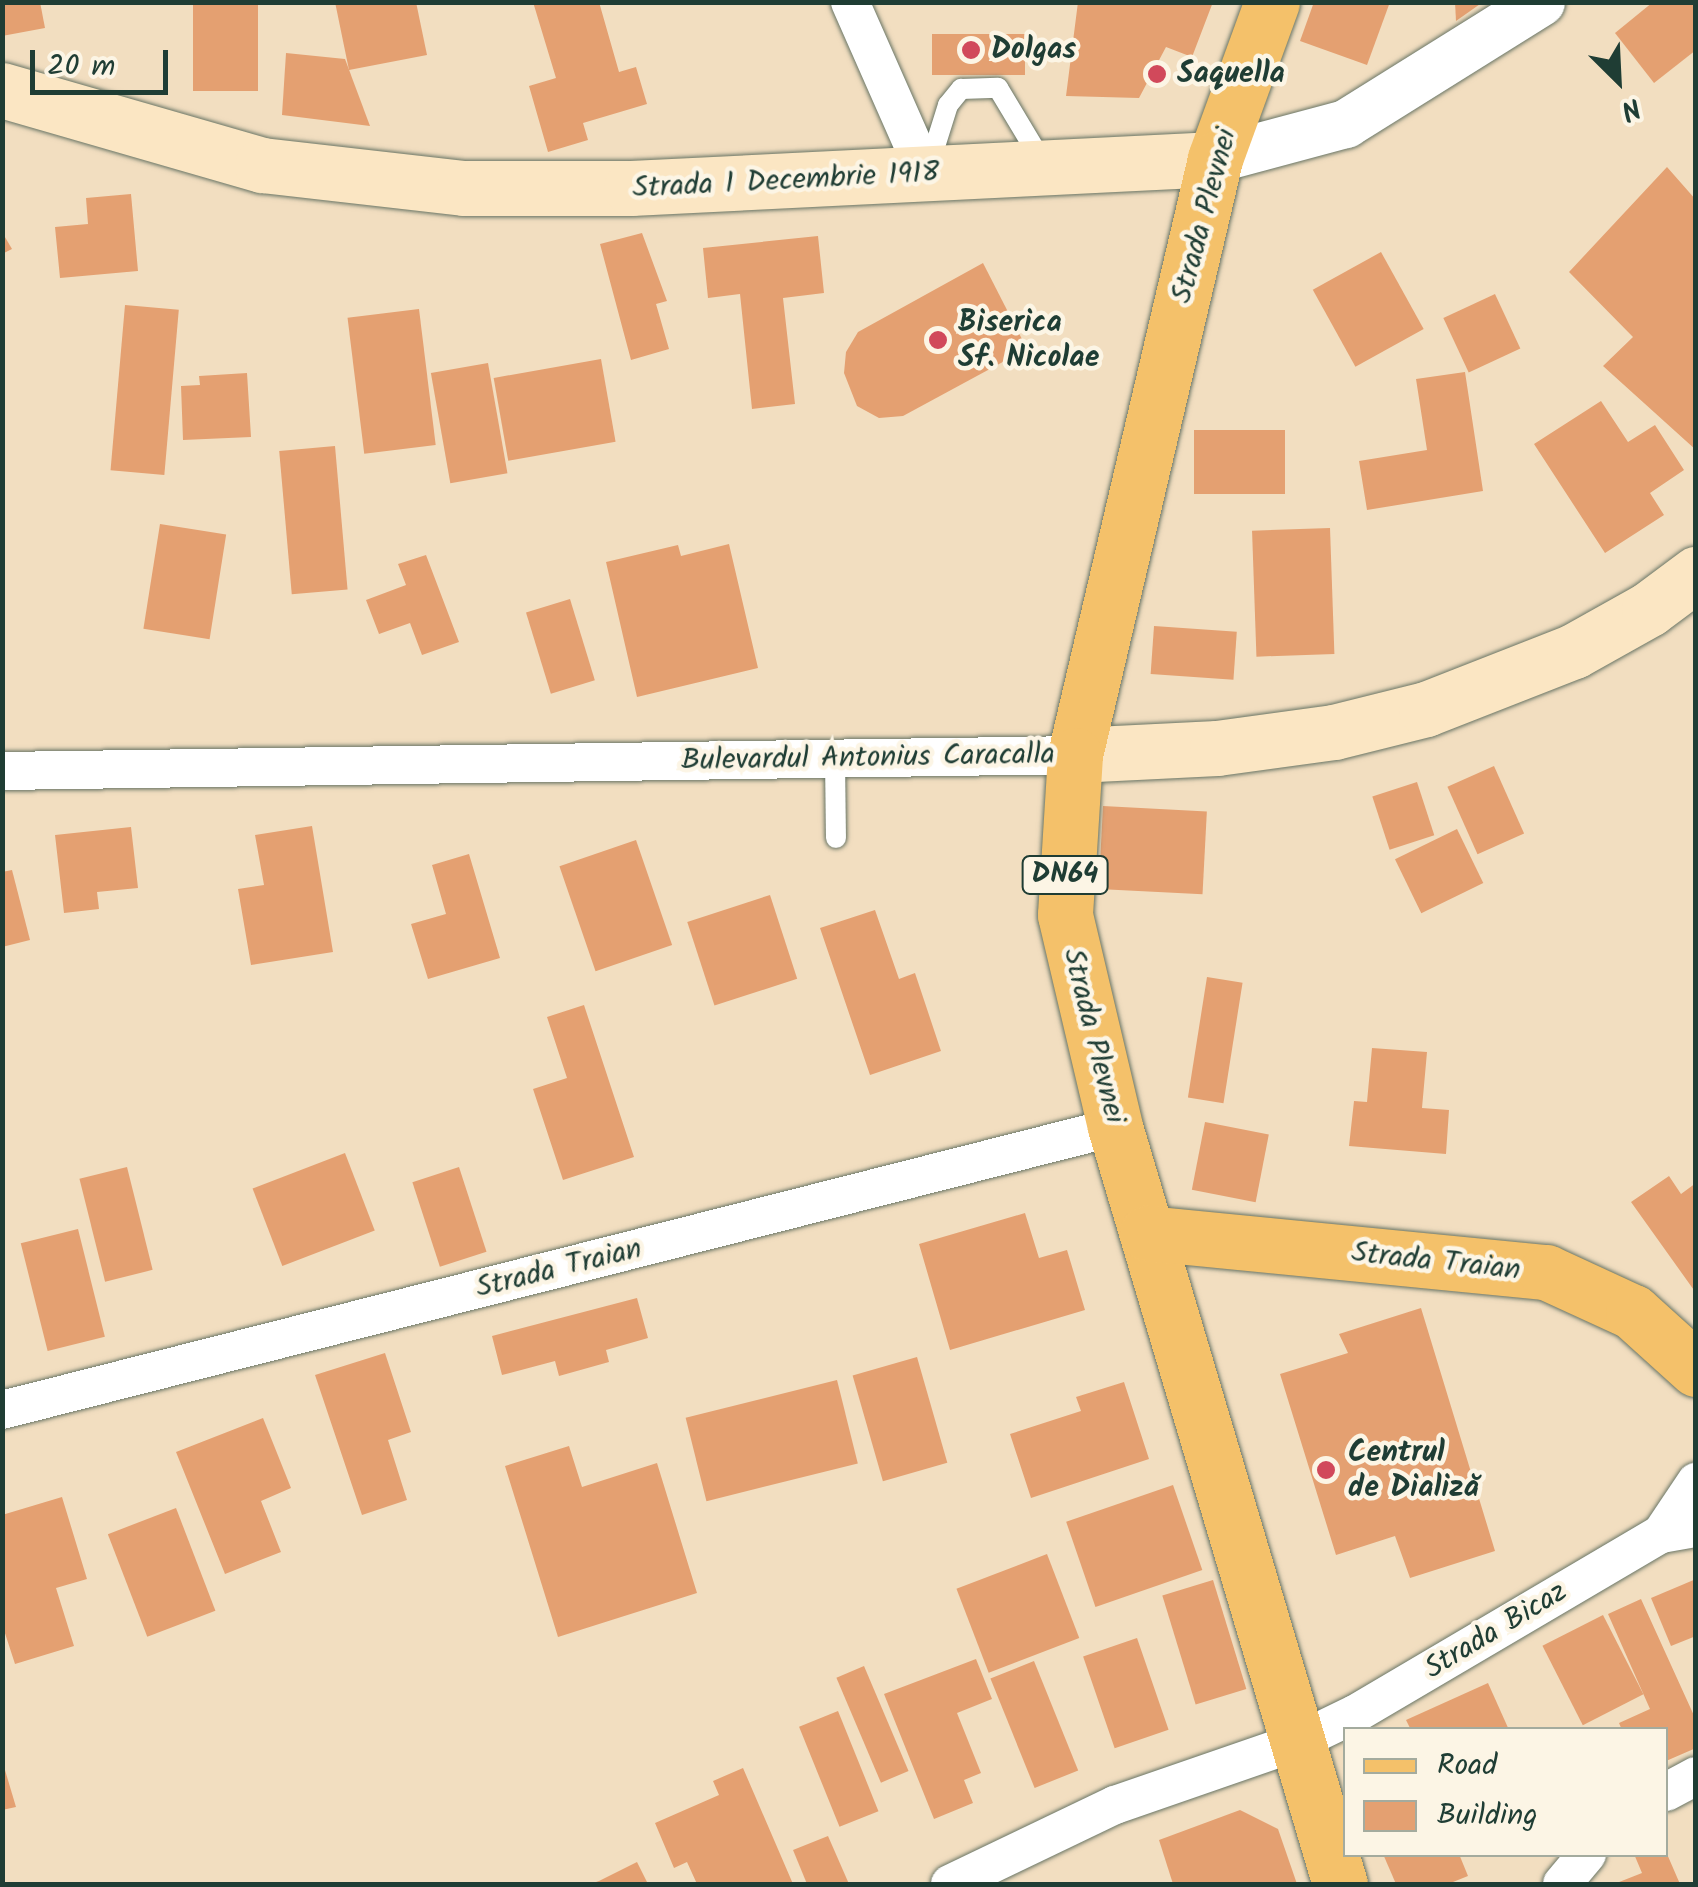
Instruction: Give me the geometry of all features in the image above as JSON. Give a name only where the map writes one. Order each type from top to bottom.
[{"type":"main road","name":"Strada Plevnei","points":[[1272,2],[1216,159],[1076,755],[1065,915],[1115,1127],[1340,1884]]},
{"type":"main road","name":"Strada 1 Decembrie 1918","points":[[2,90],[262,165],[464,188],[631,188],[1216,159]]},
{"type":"main road","name":"Bulevardul Antonius Caracalla","points":[[1076,755],[1237,746],[1334,732],[1426,709],[1574,651],[1649,610],[1696,574]]},
{"type":"main road","name":"Strada Traian","points":[[1147,1233],[1546,1272],[1633,1312],[1696,1369]]},
{"type":"street","points":[[850,2],[926,174]]},
{"type":"street","name":"Strada 1 Decembrie 1918","points":[[1216,159],[1346,124],[1541,2]]},
{"type":"street","name":"Bulevardul Antonius Caracalla","points":[[2,771],[1076,755]]},
{"type":"street","name":"Strada Traian","points":[[2,1410],[1115,1127]]},
{"type":"street","points":[[1678,1531],[1696,1482]]},
{"type":"street","name":"Strada Bicaz","points":[[950,1884],[1116,1805],[1297,1742],[1355,1714],[1678,1531]]},
{"type":"street","points":[[1668,1791],[1696,1776]]},
{"type":"street","points":[[1562,1884],[1584,1857]]},
{"type":"lane","points":[[926,174],[948,106],[961,88],[998,88],[1046,169]]},
{"type":"lane","points":[[835,759],[836,838]]},
{"type":"building","points":[[2,2],[40,2],[45,28],[2,36]]},
{"type":"building","points":[[193,2],[258,2],[258,91],[193,91]]},
{"type":"building","points":[[335,2],[416,2],[427,55],[349,70]]},
{"type":"building","points":[[533,2],[599,2],[619,72],[636,67],[647,104],[583,123],[588,140],[548,152],[529,86],[556,78]]},
{"type":"building","points":[[1078,2],[1213,2],[1192,57],[1166,47],[1139,98],[1066,96]]},
{"type":"building","points":[[1314,2],[1390,2],[1367,65],[1300,41]]},
{"type":"building","points":[[1455,2],[1483,2],[1456,21]]},
{"type":"building","points":[[1653,2],[1696,2],[1696,50],[1654,83],[1615,33]]},
{"type":"building","points":[[932,34],[1025,34],[1025,75],[932,75]]},
{"type":"building","points":[[286,53],[345,59],[370,126],[282,115]]},
{"type":"building","points":[[1667,167],[1696,200],[1696,450],[1603,366],[1633,337],[1569,272]]},
{"type":"building","points":[[131,194],[138,271],[60,278],[55,227],[88,224],[86,198]]},
{"type":"building","points":[[2,232],[12,249],[2,254]]},
{"type":"building","points":[[642,233],[667,301],[656,304],[669,349],[631,360],[600,244]]},
{"type":"building","points":[[818,236],[824,293],[783,298],[795,404],[752,409],[740,294],[708,298],[703,248]]},
{"type":"building","points":[[1381,252],[1424,329],[1355,367],[1313,290]]},
{"type":"building","name":"Biserica Sf. Nicolae","points":[[983,263],[1027,349],[903,416],[879,418],[857,406],[844,373],[846,352],[858,332]]},
{"type":"building","points":[[1495,294],[1520,348],[1469,372],[1443,318]]},
{"type":"building","points":[[125,305],[179,310],[164,475],[111,470]]},
{"type":"building","points":[[419,309],[436,445],[364,454],[348,318]]},
{"type":"building","points":[[601,359],[616,442],[508,461],[494,378]]},
{"type":"building","points":[[488,363],[507,473],[450,483],[431,373]]},
{"type":"building","points":[[1465,372],[1483,491],[1367,510],[1359,461],[1427,450],[1416,379]]},
{"type":"building","points":[[247,373],[251,437],[183,440],[181,386],[200,385],[199,376]]},
{"type":"building","points":[[1601,401],[1628,442],[1655,425],[1684,470],[1650,493],[1664,515],[1605,553],[1534,444]]},
{"type":"building","points":[[1194,430],[1285,430],[1285,494],[1194,494]]},
{"type":"building","points":[[335,446],[348,589],[292,594],[279,451]]},
{"type":"building","points":[[160,524],[226,534],[210,639],[143,629]]},
{"type":"building","points":[[1330,528],[1334,654],[1256,657],[1252,531]]},
{"type":"building","points":[[729,544],[758,668],[637,697],[606,562],[678,545],[681,556]]},
{"type":"building","points":[[426,555],[459,642],[422,655],[410,623],[379,634],[366,600],[406,585],[398,564]]},
{"type":"building","points":[[570,599],[595,680],[551,694],[526,612]]},
{"type":"building","points":[[1154,626],[1237,632],[1233,680],[1151,674]]},
{"type":"building","points":[[1494,766],[1524,834],[1478,854],[1447,787]]},
{"type":"building","points":[[1417,782],[1434,835],[1390,850],[1372,797]]},
{"type":"building","points":[[1103,806],[1207,811],[1203,894],[1099,889]]},
{"type":"building","points":[[312,826],[333,952],[251,965],[238,889],[264,885],[255,835]]},
{"type":"building","points":[[131,827],[138,888],[97,892],[99,909],[64,913],[55,835]]},
{"type":"building","points":[[1457,829],[1483,883],[1421,913],[1395,859]]},
{"type":"building","points":[[636,840],[672,945],[596,971],[559,866]]},
{"type":"building","points":[[469,854],[500,958],[428,979],[411,924],[446,914],[432,865]]},
{"type":"building","points":[[12,870],[30,940],[2,947],[2,872]]},
{"type":"building","points":[[770,895],[797,979],[714,1006],[687,922]]},
{"type":"building","points":[[875,910],[899,979],[915,973],[941,1051],[870,1075],[820,928]]},
{"type":"building","points":[[1207,977],[1243,983],[1223,1103],[1188,1097]]},
{"type":"building","points":[[584,1005],[634,1157],[563,1180],[533,1089],[567,1078],[547,1017]]},
{"type":"building","points":[[1372,1048],[1427,1052],[1422,1108],[1449,1110],[1446,1154],[1349,1146],[1354,1101],[1367,1102]]},
{"type":"building","points":[[1205,1122],[1269,1134],[1256,1202],[1192,1190]]},
{"type":"building","points":[[345,1153],[375,1230],[282,1266],[253,1188]]},
{"type":"building","points":[[127,1167],[153,1270],[105,1282],[79,1179]]},
{"type":"building","points":[[459,1167],[487,1252],[440,1267],[412,1182]]},
{"type":"building","points":[[1669,1176],[1681,1194],[1696,1183],[1696,1293],[1631,1202]]},
{"type":"building","points":[[1025,1213],[1039,1258],[1067,1250],[1085,1310],[950,1350],[919,1244]]},
{"type":"building","points":[[78,1229],[105,1337],[48,1351],[21,1243]]},
{"type":"building","points":[[637,1298],[648,1338],[606,1350],[609,1362],[559,1376],[555,1361],[502,1375],[492,1336]]},
{"type":"building","points":[[1421,1308],[1495,1551],[1410,1578],[1395,1536],[1336,1555],[1280,1374],[1348,1353],[1339,1334]]},
{"type":"building","points":[[385,1353],[411,1432],[388,1440],[407,1500],[362,1515],[315,1375]]},
{"type":"building","points":[[917,1357],[947,1463],[883,1481],[853,1375]]},
{"type":"building","points":[[837,1380],[858,1463],[706,1501],[686,1418]]},
{"type":"building","points":[[1124,1382],[1149,1459],[1031,1498],[1010,1434],[1081,1411],[1076,1397]]},
{"type":"building","points":[[263,1418],[291,1488],[261,1501],[281,1552],[225,1574],[176,1452]]},
{"type":"building","points":[[569,1446],[582,1487],[657,1463],[697,1593],[558,1637],[505,1466]]},
{"type":"building","points":[[1173,1485],[1202,1570],[1095,1607],[1066,1522]]},
{"type":"building","points":[[62,1497],[87,1579],[56,1588],[74,1646],[15,1664],[2,1624],[2,1515]]},
{"type":"building","points":[[176,1508],[215,1611],[147,1637],[108,1534]]},
{"type":"building","points":[[1047,1554],[1079,1638],[989,1673],[956,1589]]},
{"type":"building","points":[[1696,1579],[1696,1636],[1671,1646],[1651,1598]]},
{"type":"building","points":[[1213,1580],[1246,1689],[1196,1705],[1162,1595]]},
{"type":"building","points":[[1641,1599],[1696,1720],[1696,1748],[1668,1760],[1668,1727],[1621,1727],[1619,1723],[1650,1709],[1608,1614]]},
{"type":"building","points":[[1603,1615],[1643,1694],[1583,1725],[1542,1646]]},
{"type":"building","points":[[1137,1638],[1169,1730],[1115,1748],[1083,1657]]},
{"type":"building","points":[[976,1659],[992,1699],[957,1713],[981,1773],[964,1780],[973,1803],[934,1819],[884,1694]]},
{"type":"building","points":[[1034,1661],[1078,1770],[1035,1788],[990,1679]]},
{"type":"building","points":[[864,1666],[909,1771],[881,1783],[836,1678]]},
{"type":"building","points":[[1488,1683],[1508,1727],[1410,1727],[1406,1720]]},
{"type":"building","points":[[838,1711],[878,1811],[840,1827],[799,1727]]},
{"type":"building","points":[[2,1760],[16,1807],[2,1810]]},
{"type":"building","points":[[743,1768],[793,1884],[697,1884],[687,1862],[674,1868],[655,1823],[719,1795],[713,1781]]},
{"type":"building","points":[[1240,1810],[1278,1829],[1297,1884],[1173,1884],[1159,1840]]},
{"type":"building","points":[[828,1836],[849,1884],[807,1884],[793,1850]]},
{"type":"building","points":[[1668,1856],[1680,1884],[1614,1884],[1642,1873],[1635,1857]]},
{"type":"building","points":[[1384,1857],[1460,1857],[1468,1876],[1448,1884],[1396,1884]]},
{"type":"building","points":[[637,1862],[648,1884],[590,1884],[599,1881]]},
{"type":"place","name":"Dolgas","points":[[971,50]]},
{"type":"place","name":"Saquella","points":[[1157,74]]},
{"type":"place","name":"Biserica Sf. Nicolae","points":[[938,340]]},
{"type":"place","name":"Centrul de Dializă","points":[[1326,1470]]}]
